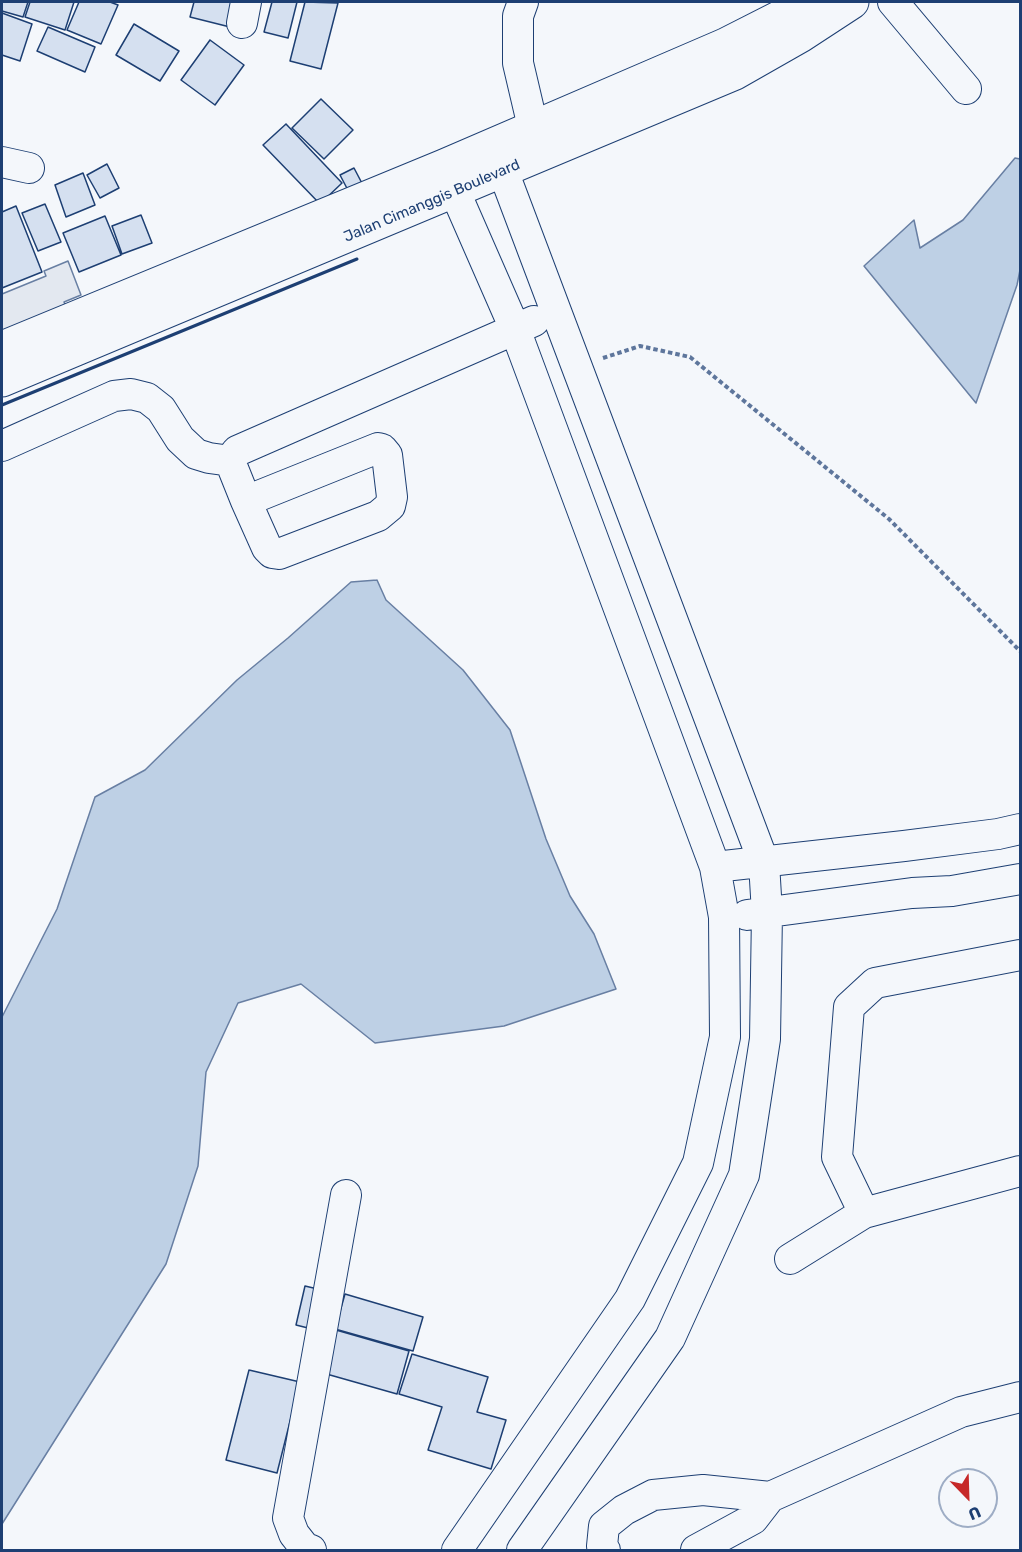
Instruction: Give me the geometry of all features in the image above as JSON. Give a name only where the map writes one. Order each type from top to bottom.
[{"type":"main road","name":"Jalan Cimanggis Boulevard","points":[[498,158],[533,127],[725,45],[794,10],[805,2]]},
{"type":"main road","name":"Jalan Cimanggis Boulevard","points":[[2,380],[450,178],[498,158],[735,73],[800,36],[852,2]]},
{"type":"main road","name":"Jalan Cimanggis Boulevard","points":[[2,348],[450,178]]},
{"type":"street","points":[[523,2],[518,16],[518,63],[533,127]]},
{"type":"street","points":[[893,2],[966,89]]},
{"type":"street","points":[[498,158],[764,863],[767,913],[765,1039],[744,1175],[670,1338],[522,1551]]},
{"type":"street","points":[[450,178],[515,328],[716,867],[724,917],[725,1037],[698,1163],[630,1299],[457,1551]]},
{"type":"street","points":[[246,501],[372,449],[382,448],[387,455],[392,497],[390,506],[378,516],[279,554],[272,554],[267,548],[246,501],[231,461],[233,454],[556,311]]},
{"type":"street","points":[[2,446],[114,396],[130,394],[147,399],[161,409],[180,439],[196,454],[231,461]]},
{"type":"street","points":[[636,656],[681,640]]},
{"type":"street","points":[[667,740],[711,721]]},
{"type":"street","points":[[716,867],[904,846],[1020,829]]},
{"type":"street","points":[[904,846],[912,893]]},
{"type":"street","points":[[724,917],[912,893],[952,891],[1020,879]]},
{"type":"street","points":[[864,1213],[837,1157],[849,1007],[875,983],[1020,955]]},
{"type":"street","points":[[790,1259],[864,1213],[1020,1172]]},
{"type":"street","points":[[311,1551],[305,1548],[294,1534],[288,1518],[346,1195]]},
{"type":"street","points":[[696,1551],[753,1519],[770,1497],[961,1412],[1020,1397]]},
{"type":"street","points":[[605,1551],[602,1546],[604,1526],[624,1510],[653,1495],[703,1490],[770,1497]]},
{"type":"path","points":[[577,366],[640,346],[690,357],[889,519],[1020,651]]},
{"type":"shaded area","points":[[68,261],[81,295],[64,302],[66,307],[2,333],[2,294],[46,276],[44,271]]},
{"type":"water","points":[[1015,158],[1020,159],[1020,270],[1017,285],[976,403],[864,266],[914,220],[920,248],[963,220]]},
{"type":"water","points":[[377,580],[386,600],[463,670],[510,730],[546,839],[570,896],[594,934],[616,989],[504,1026],[375,1043],[301,984],[238,1003],[206,1072],[198,1166],[166,1264],[2,1524],[2,1017],[57,909],[95,797],[145,770],[237,680],[351,582]]},
{"type":"building","points":[[2,2],[28,2],[23,17],[2,11]]},
{"type":"building","points":[[30,2],[74,2],[65,30],[25,17]]},
{"type":"building","points":[[79,2],[110,2],[118,5],[101,44],[67,30]]},
{"type":"building","points":[[194,2],[241,2],[234,28],[190,17]]},
{"type":"building","points":[[272,2],[297,2],[288,38],[264,32]]},
{"type":"building","points":[[305,2],[338,3],[321,69],[290,61]]},
{"type":"building","points":[[2,13],[32,24],[20,61],[2,55]]},
{"type":"building","points":[[134,24],[179,51],[160,81],[116,55]]},
{"type":"building","points":[[48,27],[95,47],[85,72],[37,51]]},
{"type":"building","points":[[210,40],[244,65],[215,105],[181,80]]},
{"type":"building","points":[[321,99],[353,130],[324,159],[292,128]]},
{"type":"building","points":[[286,124],[342,183],[320,204],[263,145]]},
{"type":"building","points":[[107,164],[119,188],[100,198],[87,175]]},
{"type":"building","points":[[354,168],[365,189],[351,196],[340,175]]},
{"type":"building","points":[[83,173],[95,205],[66,217],[55,185]]},
{"type":"building","points":[[45,204],[61,242],[38,251],[22,213]]},
{"type":"building","points":[[16,206],[42,272],[2,288],[2,212]]},
{"type":"building","points":[[141,215],[152,243],[122,254],[112,226]]},
{"type":"building","points":[[105,216],[121,255],[79,272],[63,233]]},
{"type":"building","points":[[305,1286],[326,1291],[316,1330],[296,1325]]},
{"type":"building","points":[[345,1294],[423,1317],[413,1351],[335,1329]]},
{"type":"building","points":[[336,1330],[409,1351],[397,1394],[323,1373]]},
{"type":"building","points":[[412,1354],[488,1377],[477,1412],[506,1420],[491,1469],[428,1450],[442,1407],[399,1394]]},
{"type":"building","points":[[249,1370],[300,1382],[277,1473],[226,1460]]},
{"type":"wall","points":[[2,405],[357,259]]}]
